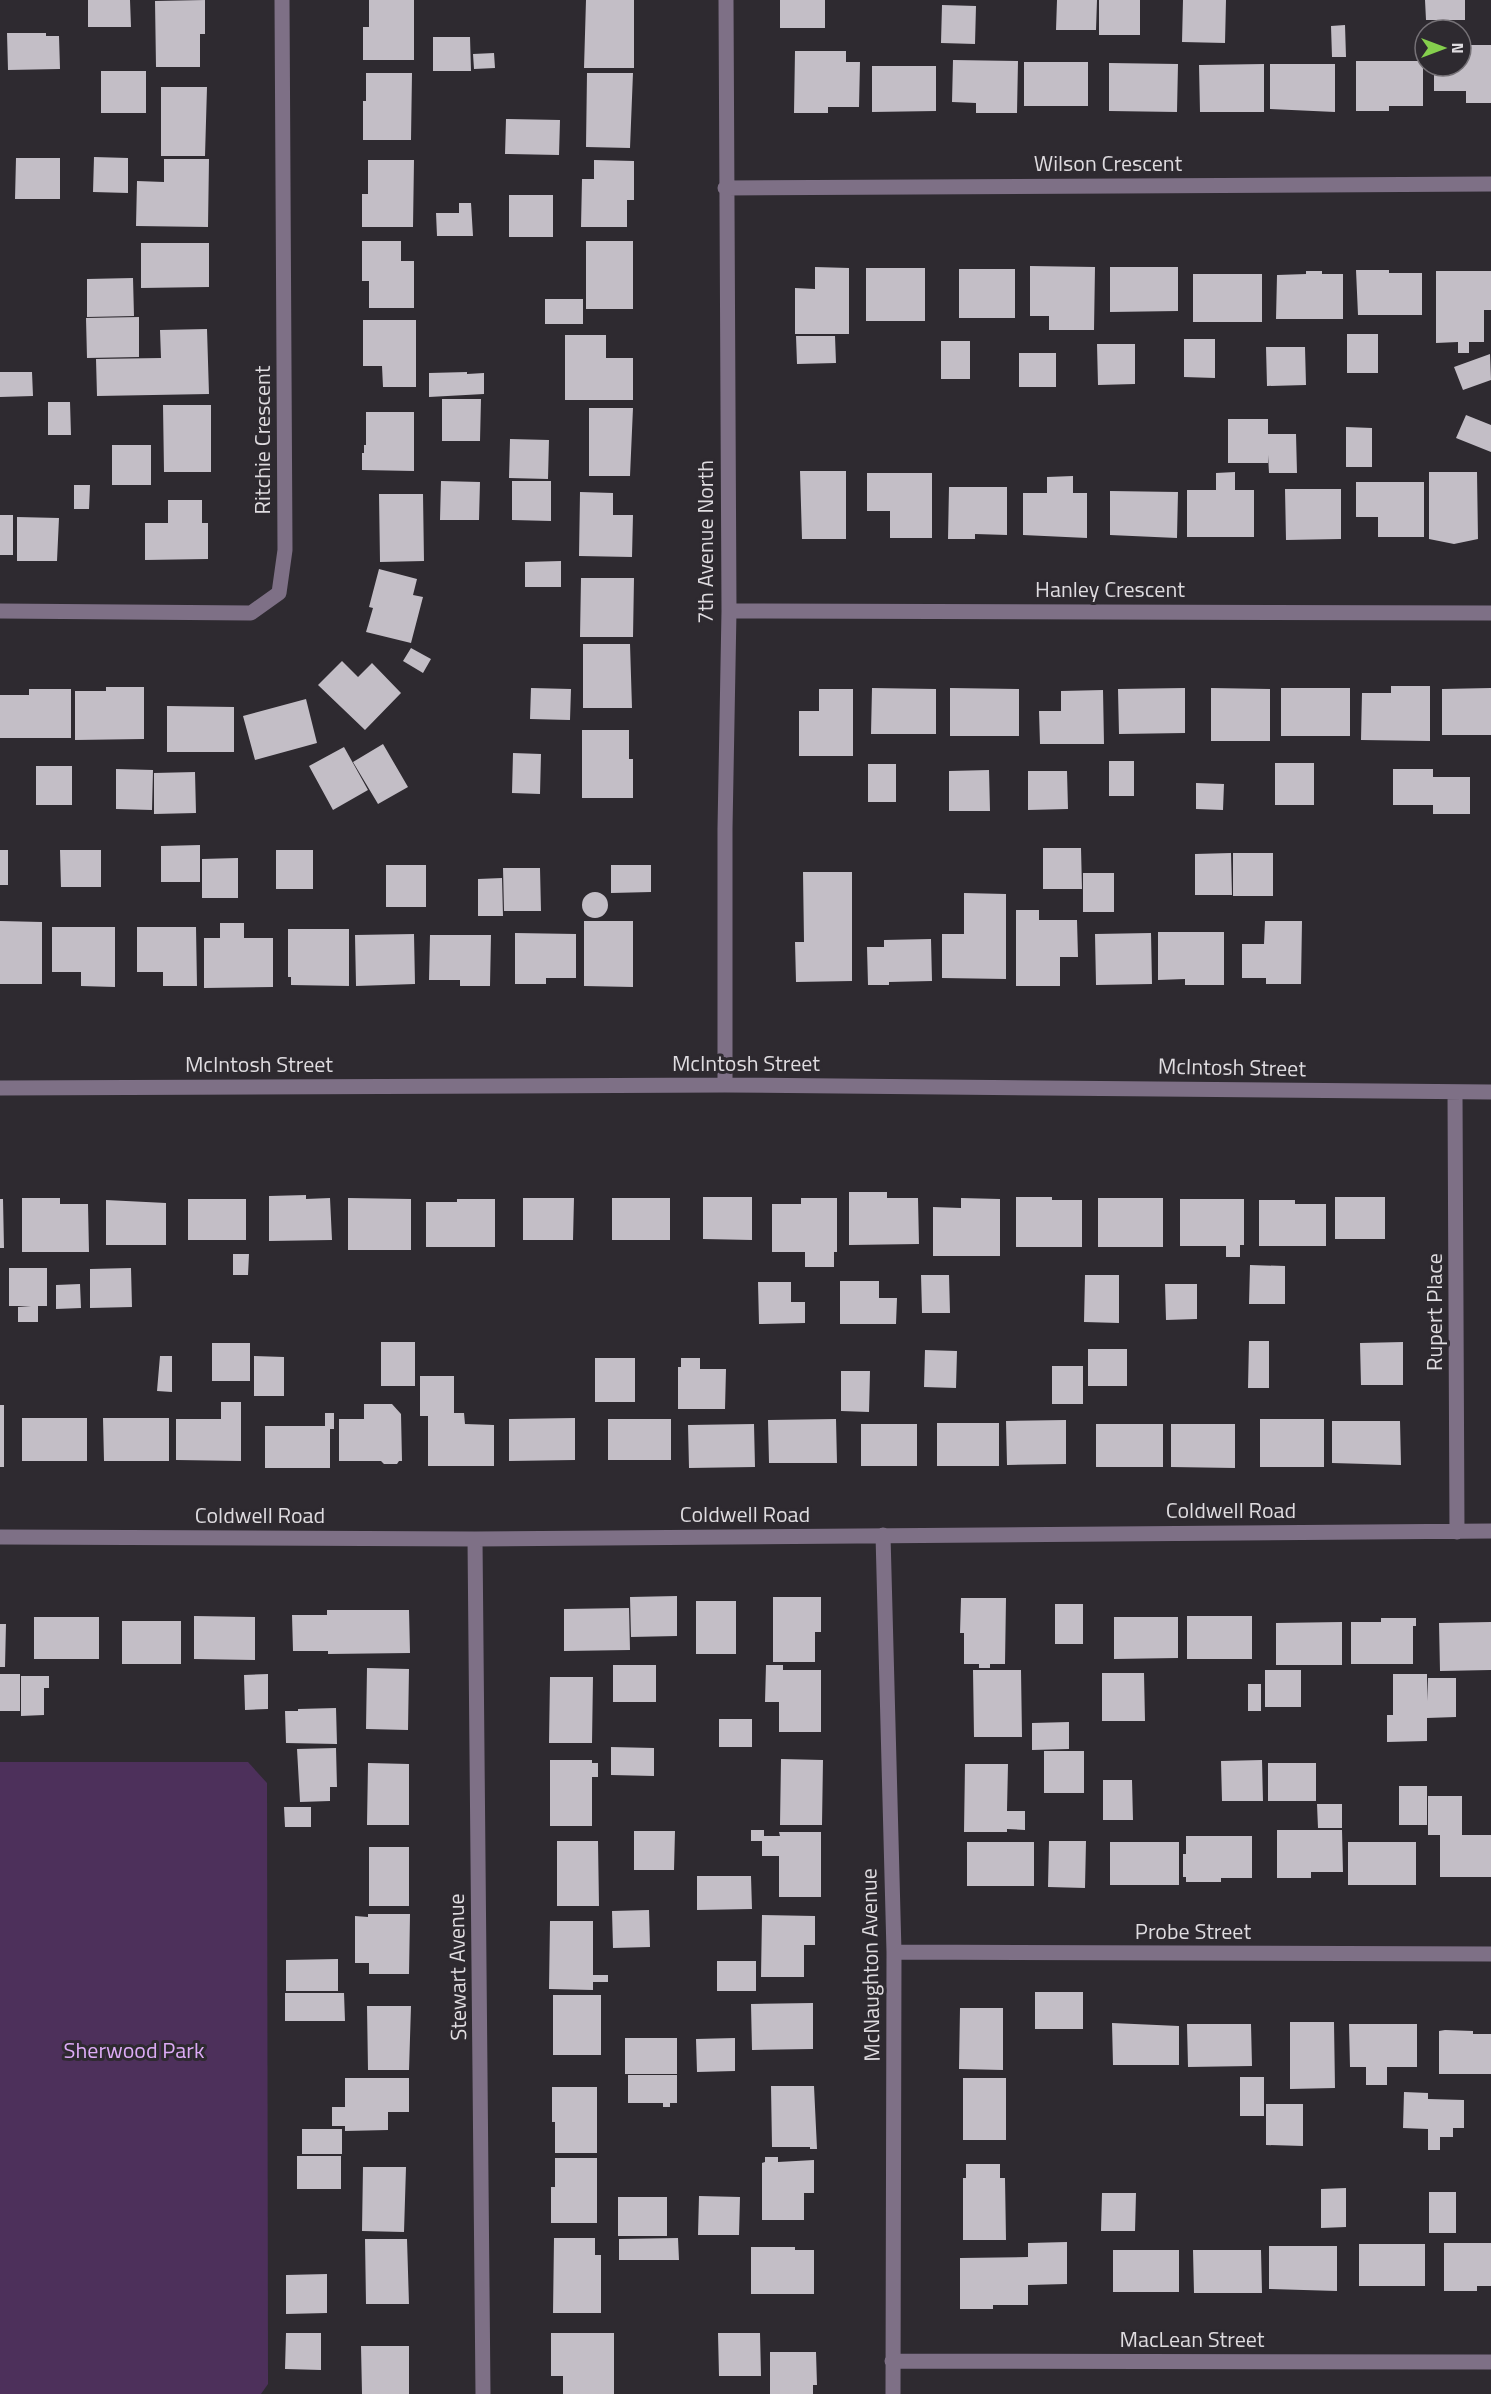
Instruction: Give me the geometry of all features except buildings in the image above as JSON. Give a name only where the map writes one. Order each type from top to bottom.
[{"type":"street","name":"Ritchie Crescent","points":[[0,611],[251,613],[279,593],[285,550],[282,0]]},
{"type":"street","name":"7th Avenue North","points":[[725,1084],[725,828],[729,611],[725,188],[726,0]]},
{"type":"street","name":"Wilson Crescent","points":[[725,188],[1491,184]]},
{"type":"street","name":"Hanley Crescent","points":[[729,611],[1491,613]]},
{"type":"street","name":"McIntosh Street","points":[[0,1088],[725,1084],[1491,1092]]},
{"type":"street","name":"Rupert Place","points":[[1455,1092],[1457,1532]]},
{"type":"street","name":"Coldwell Road","points":[[0,1537],[475,1539],[1491,1532]]},
{"type":"street","name":"McNaughton Avenue","points":[[883,1535],[894,1953],[893,2394]]},
{"type":"street","name":"Stewart Avenue","points":[[475,1539],[483,2394]]},
{"type":"street","name":"Probe Street","points":[[894,1953],[1491,1954]]},
{"type":"street","name":"MacLean Street","points":[[892,2361],[1491,2362]]},
{"type":"green space","name":"Sherwood Park","points":[[0,1762],[248,1762],[267,1783],[268,2384],[261,2394],[0,2394]]}]
